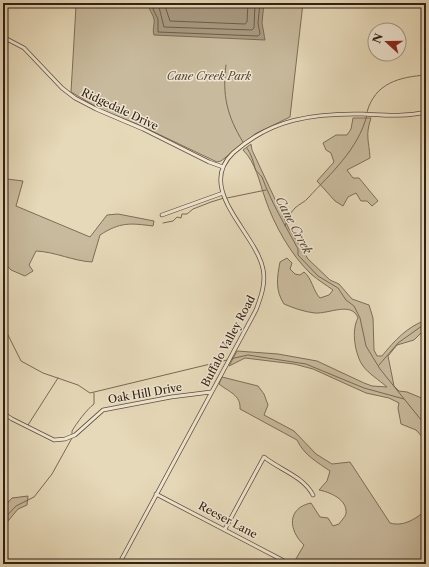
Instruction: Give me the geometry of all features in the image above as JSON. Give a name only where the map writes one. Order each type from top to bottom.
[{"type":"street","name":"Ridgedale Drive","points":[[3,37],[24,48],[62,88],[75,98],[96,109],[143,129],[209,162],[223,166]]},
{"type":"street","points":[[223,166],[240,147],[255,137],[279,124],[300,118],[352,114],[401,116],[426,112]]},
{"type":"street","name":"Buffalo Valley Road","points":[[119,564],[256,310],[262,296],[264,282],[263,269],[256,249],[229,208],[223,193],[221,182],[223,166]]},
{"type":"street","points":[[162,215],[223,193]]},
{"type":"street","name":"Oak Hill Drive","points":[[3,413],[54,440],[65,439],[75,435],[103,410],[171,397],[211,392]]},
{"type":"street","points":[[225,528],[264,457],[303,482],[313,495]]},
{"type":"street","name":"Reeser Lane","points":[[156,494],[225,528],[290,564]]},
{"type":"green space","name":"Cane Creek Park","points":[[71,3],[303,3],[290,117],[255,134],[221,161],[217,162],[137,124],[102,110],[71,92],[76,6]]},
{"type":"green space","points":[[353,118],[371,118],[368,134],[370,158],[347,170],[353,178],[359,178],[378,201],[372,206],[367,201],[361,201],[356,193],[348,197],[343,206],[335,201],[317,181],[334,162],[331,153],[326,150],[323,143],[336,135],[347,135],[351,129]]},
{"type":"green space","points":[[251,144],[252,150],[289,229],[308,259],[330,280],[339,284],[352,299],[369,305],[373,318],[374,350],[377,356],[382,356],[413,326],[426,320],[426,328],[414,340],[397,345],[388,356],[394,386],[399,391],[407,392],[424,399],[426,404],[426,441],[416,430],[401,424],[398,408],[399,403],[389,398],[366,393],[313,369],[294,364],[245,358],[229,366],[237,351],[278,354],[317,361],[372,386],[387,387],[368,372],[360,361],[354,336],[358,318],[355,313],[351,310],[345,309],[321,313],[307,312],[284,304],[281,299],[278,289],[280,262],[287,258],[292,263],[290,269],[295,274],[300,275],[304,272],[311,281],[320,298],[329,295],[333,290],[314,276],[304,266],[290,249],[278,229],[254,166],[243,150]]},
{"type":"green space","points":[[3,177],[23,181],[16,206],[90,237],[107,215],[118,214],[154,221],[153,226],[125,224],[100,235],[92,262],[36,251],[29,265],[33,271],[25,276],[11,270],[3,261]]},
{"type":"green space","points":[[222,377],[258,386],[264,394],[268,405],[264,415],[294,431],[316,454],[332,464],[350,462],[390,523],[404,523],[426,510],[426,559],[421,564],[293,564],[304,545],[295,533],[293,526],[292,520],[298,510],[311,503],[320,517],[328,518],[333,526],[339,524],[344,518],[346,509],[341,500],[337,497],[328,492],[319,490],[327,481],[330,471],[307,454],[297,440],[240,409],[239,400],[219,384]]},
{"type":"green space","points":[[28,496],[27,505],[18,509],[3,527],[3,508],[12,498]]},
{"type":"water","points":[[150,3],[264,3],[262,23],[265,40],[154,35],[154,19],[150,10]]},
{"type":"waterway","points":[[226,65],[225,96],[233,123],[243,142]]},
{"type":"waterway","points":[[367,112],[376,94],[389,83],[426,75]]},
{"type":"waterway","points":[[285,226],[293,210],[307,199],[343,160],[363,128],[367,115]]},
{"type":"waterway","name":"Cane Crrek","points":[[247,148],[257,172],[262,177],[274,204],[298,249],[298,255],[318,276],[338,288],[346,300],[354,306],[360,318],[366,346],[380,369],[426,426]]},
{"type":"waterway","points":[[227,198],[266,190]]},
{"type":"waterway","points":[[163,223],[173,221],[177,217],[181,218],[182,214],[187,214],[193,209],[224,198]]},
{"type":"waterway","points":[[379,365],[398,343],[426,323]]},
{"type":"waterway","points":[[3,325],[21,361],[43,373],[78,385],[90,393],[227,360]]},
{"type":"waterway","points":[[230,359],[248,355],[306,364],[364,388],[404,399]]},
{"type":"waterway","points":[[28,425],[58,378]]},
{"type":"waterway","points":[[72,435],[72,431],[76,425],[94,404],[94,393]]},
{"type":"waterway","points":[[3,520],[16,506],[34,497],[52,474],[72,438]]}]
